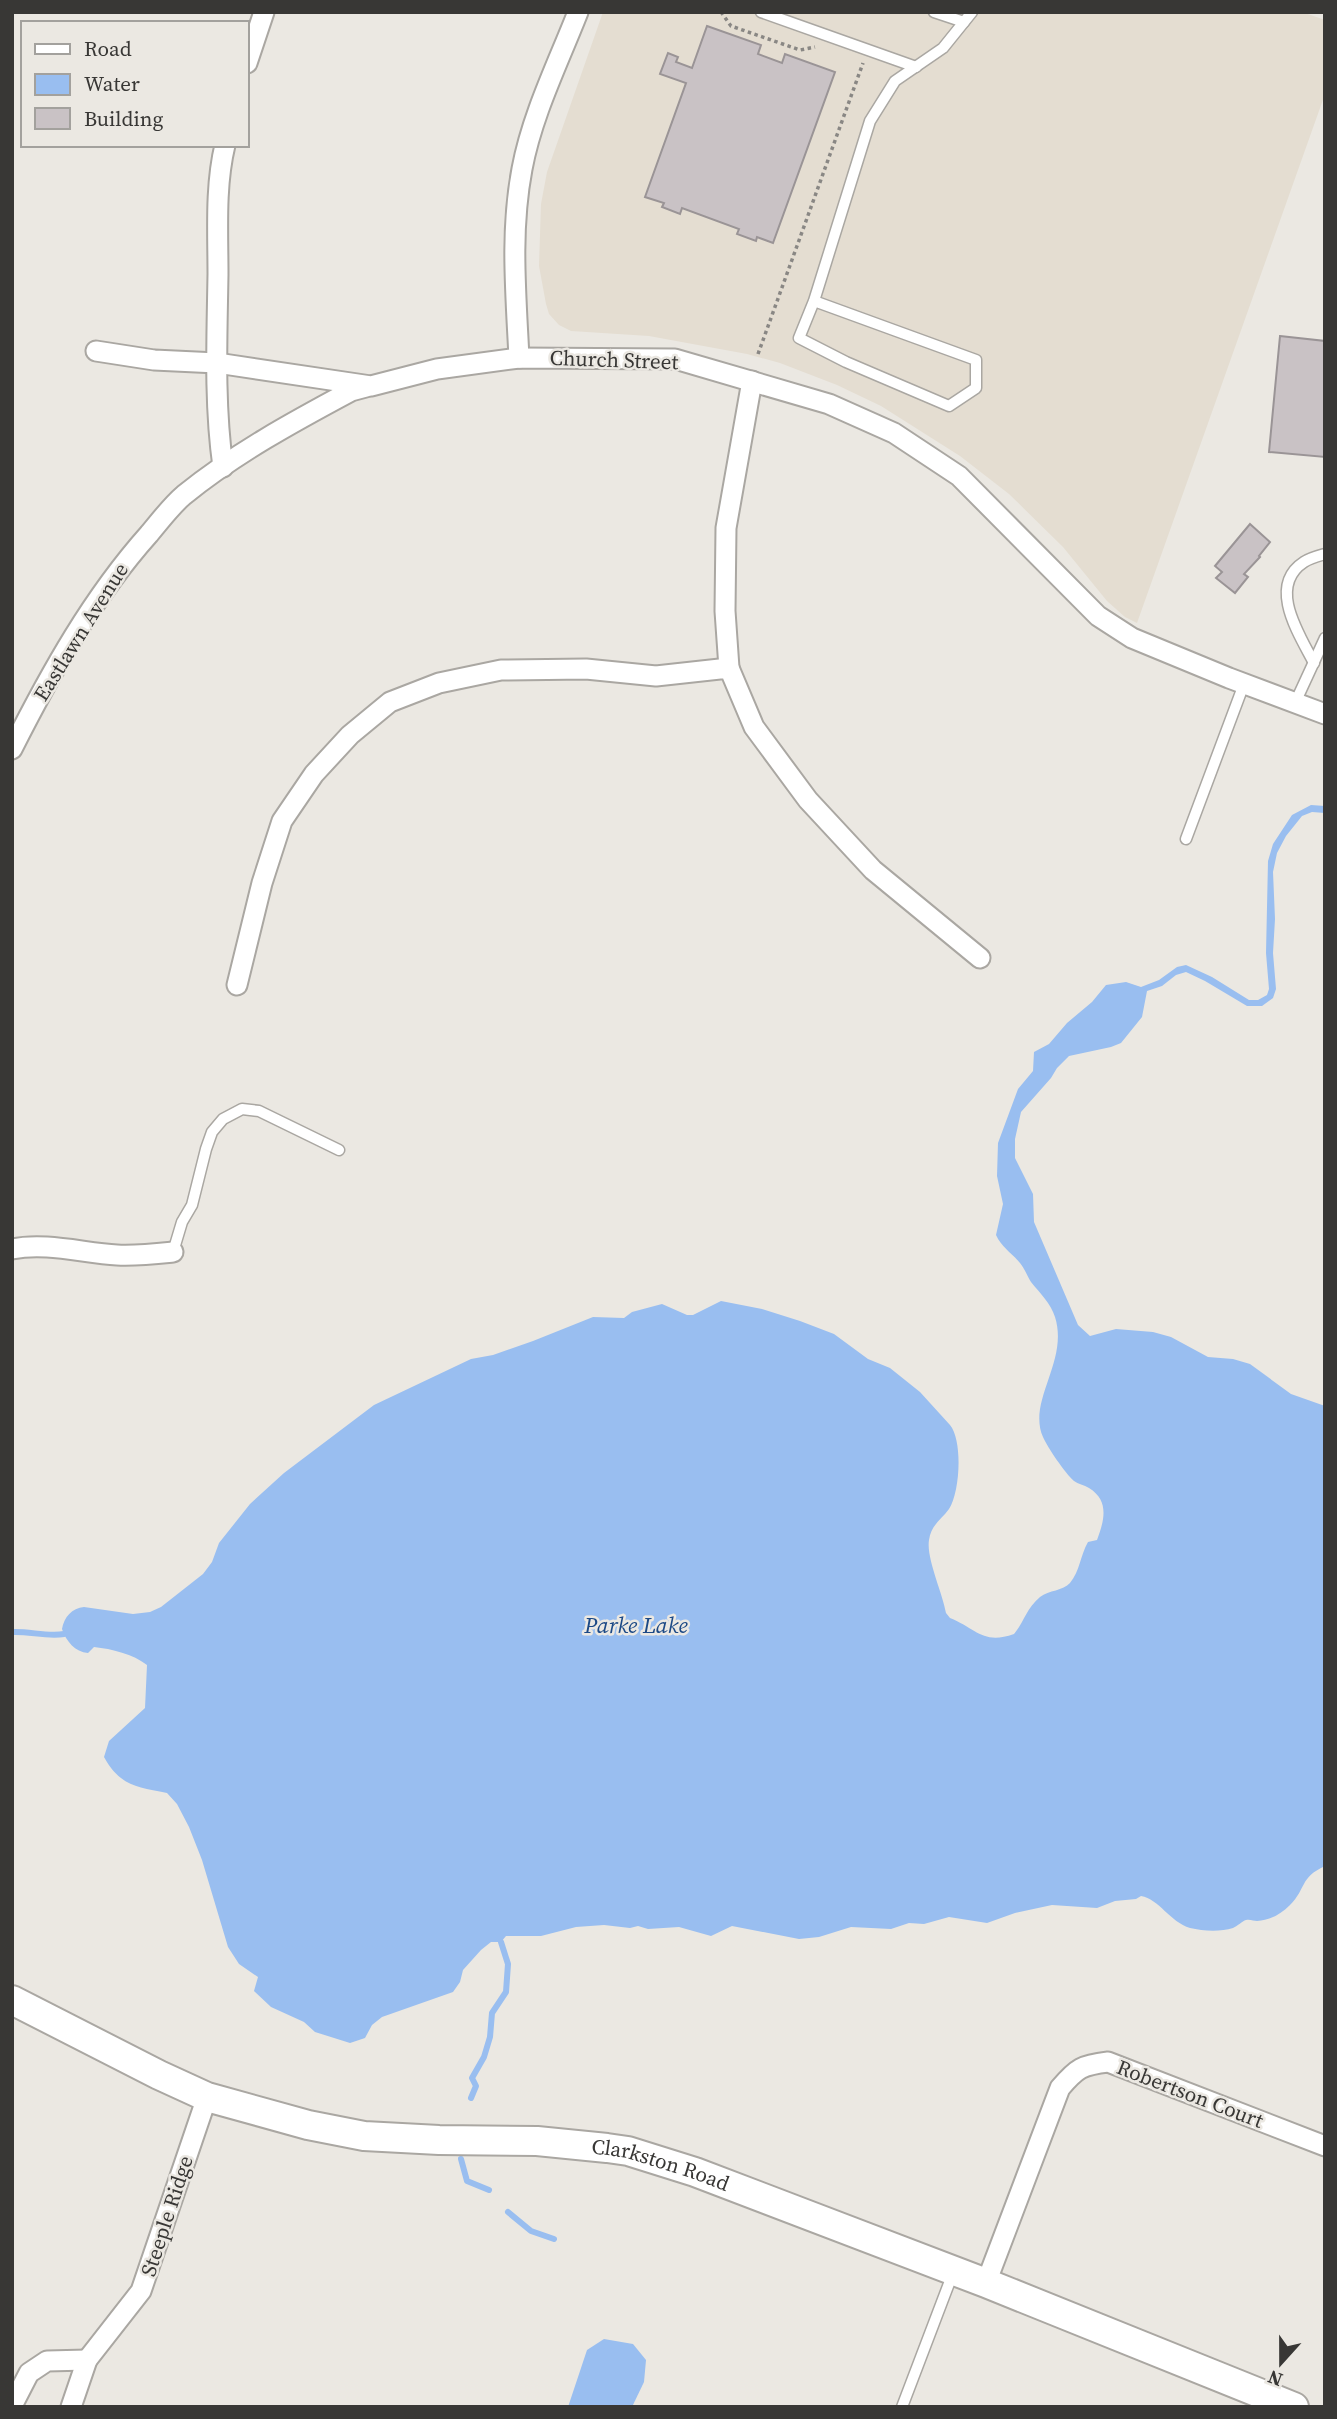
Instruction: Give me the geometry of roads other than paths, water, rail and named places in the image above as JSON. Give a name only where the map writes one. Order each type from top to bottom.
[{"type":"street","points":[[248,60],[264,12]]},
{"type":"street","points":[[519,358],[514,228],[522,168],[538,112],[578,12]]},
{"type":"street","points":[[223,467],[217,363],[218,236],[221,159],[224,147]]},
{"type":"street","name":"Church Street","points":[[96,351],[154,360],[217,363],[371,386],[437,369],[519,358],[675,359],[752,381],[829,404],[894,433],[959,476],[1098,616],[1132,638],[1325,714]]},
{"type":"street","points":[[752,381],[726,528],[724,611],[729,668],[754,727],[808,800],[873,870],[980,958]]},
{"type":"street","name":"Eastlawn Avenue","points":[[12,749],[50,674],[122,565],[182,496],[264,438],[351,391],[371,386]]},
{"type":"street","points":[[237,985],[262,883],[282,821],[314,774],[351,734],[390,702],[439,683],[501,670],[586,669],[656,676],[729,668]]},
{"type":"street","points":[[12,1249],[47,1247],[117,1255],[173,1252]]},
{"type":"street","name":"Clarkston Road","points":[[12,2000],[207,2097],[308,2125],[364,2136],[537,2141],[628,2151],[695,2172],[986,2283],[1261,2401],[1294,2407]]},
{"type":"street","name":"Robertson Court","points":[[986,2283],[1060,2088],[1073,2072],[1085,2065],[1108,2062],[1325,2146]]},
{"type":"street","name":"Steeple Ridge","points":[[71,2407],[87,2360],[141,2291],[207,2097]]},
{"type":"street","points":[[12,2406],[29,2374],[47,2361],[87,2360]]},
{"type":"lane","points":[[761,12],[916,67]]},
{"type":"lane","points":[[934,12],[964,23]]},
{"type":"lane","points":[[814,301],[976,360],[976,388],[950,406],[846,362],[799,338],[814,301],[870,121],[895,81],[943,48],[972,12]]},
{"type":"lane","points":[[1314,663],[1294,624],[1286,583],[1304,562],[1325,554]]},
{"type":"lane","points":[[1295,703],[1325,638]]},
{"type":"lane","points":[[1186,839],[1244,684]]},
{"type":"lane","points":[[173,1252],[182,1222],[191,1205],[205,1149],[212,1132],[223,1119],[242,1109],[259,1111],[339,1150]]},
{"type":"lane","points":[[902,2407],[954,2271]]},
{"type":"water","name":"Parke Lake","points":[[1311,805],[1325,806],[1325,813],[1312,812],[1302,816],[1277,853],[1273,872],[1276,989],[1273,998],[1262,1006],[1247,1006],[1186,972],[1147,991],[1142,1017],[1121,1043],[1069,1056],[1021,1112],[1015,1139],[1015,1158],[1033,1194],[1034,1222],[1078,1325],[1090,1336],[1116,1329],[1153,1332],[1171,1337],[1208,1357],[1233,1359],[1250,1364],[1291,1394],[1325,1406],[1325,1866],[1307,1879],[1295,1899],[1279,1914],[1257,1921],[1246,1920],[1233,1928],[1223,1930],[1190,1928],[1176,1921],[1153,1901],[1141,1896],[1097,1908],[1052,1905],[1015,1913],[987,1923],[949,1917],[924,1924],[909,1923],[891,1929],[851,1927],[819,1937],[799,1939],[732,1926],[711,1936],[679,1927],[576,1927],[541,1936],[506,1936],[501,1942],[491,1942],[463,1970],[460,1982],[453,1992],[382,2017],[372,2025],[365,2038],[350,2043],[315,2032],[304,2022],[271,2007],[254,1991],[258,1977],[239,1964],[228,1947],[202,1860],[177,1804],[167,1793],[138,1787],[123,1780],[104,1757],[109,1741],[145,1708],[147,1665],[115,1651],[94,1647],[88,1653],[75,1648],[62,1629],[69,1614],[84,1607],[133,1614],[150,1612],[161,1607],[203,1574],[212,1562],[219,1543],[250,1504],[284,1473],[374,1405],[471,1359],[493,1355],[593,1317],[624,1318],[632,1312],[662,1304],[693,1315],[721,1301],[762,1309],[834,1334],[868,1359],[890,1368],[920,1392],[950,1425],[957,1442],[959,1467],[956,1491],[949,1509],[932,1530],[929,1540],[932,1566],[946,1613],[950,1618],[987,1637],[1014,1634],[1031,1606],[1040,1597],[1070,1583],[1088,1542],[1097,1540],[1104,1512],[1096,1493],[1070,1477],[1043,1437],[1039,1423],[1040,1409],[1057,1349],[1058,1333],[1055,1317],[1048,1303],[996,1235],[1003,1204],[997,1176],[998,1143],[1018,1089],[1033,1071],[1034,1052],[1049,1044],[1106,985],[1126,982],[1141,987],[1159,980],[1177,967],[1186,965],[1212,977],[1249,1000],[1258,1000],[1267,995],[1268,861],[1273,844],[1292,815]]},
{"type":"water","points":[[604,2339],[633,2344],[646,2360],[644,2382],[632,2407],[568,2407],[587,2350]]},
{"type":"waterway","points":[[12,1632],[64,1634]]},
{"type":"waterway","points":[[471,2098],[476,2086],[472,2078],[484,2057],[490,2037],[492,2013],[506,1992],[508,1964],[501,1942]]},
{"type":"waterway","points":[[461,2159],[467,2181],[489,2190]]},
{"type":"waterway","points":[[508,2212],[531,2231],[554,2239]]}]
